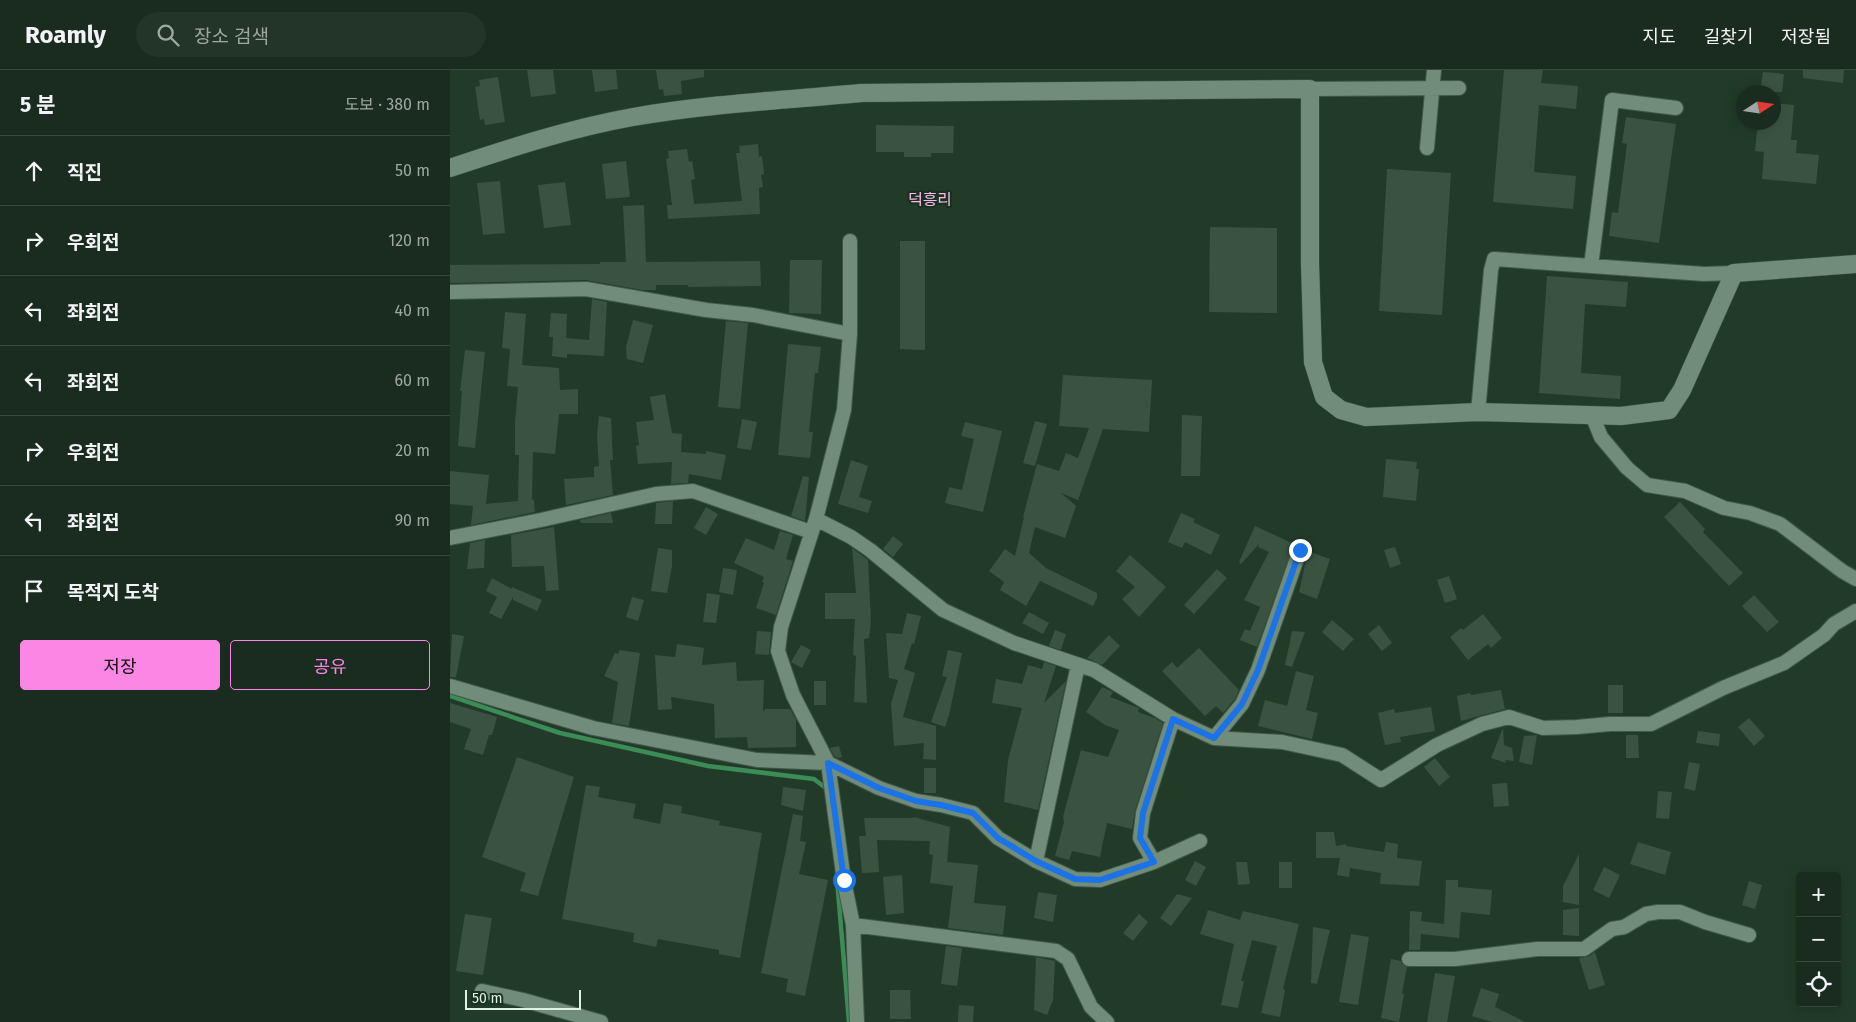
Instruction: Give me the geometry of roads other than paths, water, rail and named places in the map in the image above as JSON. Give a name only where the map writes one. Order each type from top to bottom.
[{"type":"street","points":[[1428,148],[1434,70]]},
{"type":"street","points":[[450,168],[512,147],[633,117],[861,93],[1459,88]]},
{"type":"street","points":[[1310,89],[1310,254],[1313,362],[1324,397],[1341,410],[1366,417],[1478,412],[1621,416],[1669,410],[1682,390],[1734,273]]},
{"type":"street","points":[[1591,266],[1612,100],[1676,108]]},
{"type":"street","points":[[850,241],[850,334],[844,410],[816,519],[781,627],[778,652],[793,695],[828,763],[844,880],[853,925],[857,1022]]},
{"type":"street","points":[[1478,412],[1491,270],[1494,259],[1704,274],[1856,264]]},
{"type":"street","points":[[450,292],[586,290],[706,310],[753,315],[850,334]]},
{"type":"street","points":[[1592,415],[1602,437],[1627,468],[1647,485],[1685,491],[1724,508],[1750,513],[1780,524],[1842,571],[1856,579]]},
{"type":"street","points":[[450,538],[656,494],[693,491],[811,532]]},
{"type":"street","points":[[816,519],[851,537],[870,550],[943,610],[1014,643],[1094,670],[1173,719],[1214,738],[1282,742],[1342,755],[1381,780],[1437,745],[1482,724],[1509,717],[1543,728],[1610,724],[1651,724],[1723,688],[1784,663],[1824,635],[1834,624],[1856,611]]},
{"type":"street","points":[[1214,738],[1242,704],[1258,670],[1300,550]]},
{"type":"street","points":[[1036,861],[1078,664]]},
{"type":"street","points":[[450,686],[593,728],[758,760],[828,763],[879,788],[916,801],[973,813],[998,838],[1036,861],[1075,879],[1100,880],[1154,862],[1200,841]]},
{"type":"street","points":[[1154,862],[1140,838],[1143,813],[1173,719]]},
{"type":"street","points":[[1409,959],[1455,959],[1537,949],[1584,949],[1612,929],[1624,927],[1646,914],[1658,912],[1680,912],[1749,935]]},
{"type":"street","points":[[853,925],[1056,951],[1068,959],[1091,1007],[1107,1022]]},
{"type":"street","points":[[482,991],[523,1000],[601,1022]]},
{"type":"waterway","points":[[450,696],[560,733],[708,766],[814,779],[827,789],[827,792]]},
{"type":"waterway","points":[[837,879],[849,1022]]},
{"type":"district","name":"덕흥리","points":[[930,199]]}]
